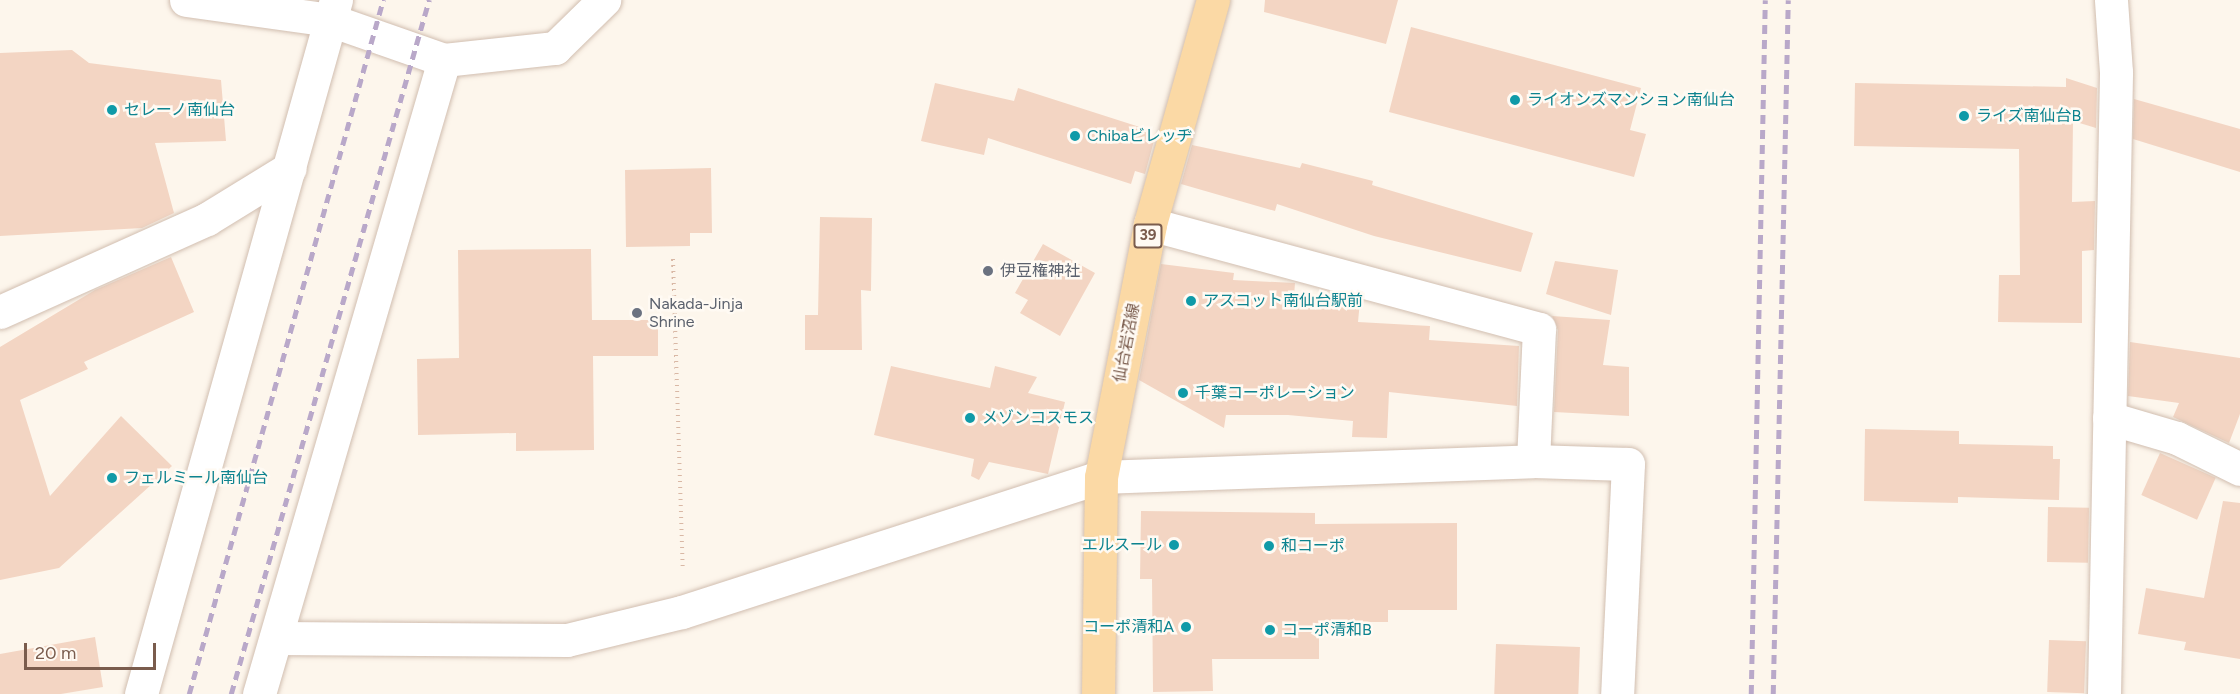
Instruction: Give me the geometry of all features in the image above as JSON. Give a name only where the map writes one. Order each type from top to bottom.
[{"type":"main road","name":"仙台岩沼線","points":[[1098,694],[1101,477],[1150,224],[1213,0]]},
{"type":"street","points":[[186,0],[333,10],[444,60],[555,48],[604,0]]},
{"type":"street","points":[[2104,694],[2116,72],[2111,0]]},
{"type":"street","points":[[141,694],[333,10]]},
{"type":"street","points":[[259,694],[444,60]]},
{"type":"street","points":[[0,312],[207,219],[290,168]]},
{"type":"street","points":[[1150,224],[1539,328],[1533,461]]},
{"type":"street","points":[[2109,418],[2177,438],[2240,469]]},
{"type":"street","points":[[276,638],[567,640],[682,612],[1101,477],[1533,461],[1628,464],[1617,694]]},
{"type":"path","points":[[673,259],[682,612]]},
{"type":"building","points":[[1265,0],[1398,0],[1386,44],[1264,12]]},
{"type":"building","name":"ライオンズマンション南仙台","points":[[1411,27],[1641,88],[1630,130],[1646,134],[1634,177],[1389,112]]},
{"type":"building","points":[[72,50],[89,63],[221,80],[226,141],[155,143],[174,213],[142,228],[0,236],[0,53]]},
{"type":"building","points":[[2066,78],[2097,88],[2096,128],[2073,121],[2072,202],[2095,201],[2094,250],[2082,251],[2082,323],[1998,322],[1999,275],[2020,275],[2019,149],[1854,146],[1855,83],[2066,87]]},
{"type":"building","name":"Chibaビレッヂ","points":[[935,83],[1014,101],[1018,88],[1149,130],[1147,135],[1155,137],[1145,174],[1135,171],[1131,184],[988,138],[984,155],[921,141]]},
{"type":"building","points":[[2134,99],[2240,129],[2240,172],[2133,139]]},
{"type":"building","points":[[1192,145],[1300,168],[1302,163],[1373,181],[1372,185],[1533,233],[1521,272],[1374,236],[1277,204],[1275,211],[1181,184]]},
{"type":"building","points":[[711,168],[712,233],[690,233],[690,246],[626,247],[625,170]]},
{"type":"building","points":[[820,217],[872,218],[871,291],[861,290],[862,350],[805,350],[805,315],[818,315]]},
{"type":"building","points":[[1043,244],[1095,273],[1060,336],[1020,313],[1028,300],[1015,293]]},
{"type":"building","points":[[591,249],[592,320],[658,320],[658,356],[593,356],[594,450],[516,451],[516,433],[418,435],[417,359],[459,358],[458,250]]},
{"type":"building","points":[[171,257],[194,312],[84,362],[88,369],[20,400],[50,496],[121,416],[172,466],[59,568],[0,580],[0,347],[95,290]]},
{"type":"building","points":[[1555,261],[1618,270],[1611,315],[1546,294]]},
{"type":"building","points":[[1161,264],[1234,273],[1233,280],[1295,283],[1294,296],[1360,301],[1358,322],[1430,326],[1429,340],[1519,346],[1517,406],[1389,392],[1387,438],[1352,437],[1353,421],[1288,415],[1226,415],[1224,428],[1139,380]]},
{"type":"building","points":[[1552,316],[1610,320],[1603,365],[1629,367],[1629,416],[1554,412],[1558,330]]},
{"type":"building","points":[[2130,342],[2240,358],[2240,414],[2229,443],[2173,417],[2179,403],[2128,396]]},
{"type":"building","name":"メゾンコスモス","points":[[891,366],[990,388],[995,366],[1037,377],[1028,393],[1065,402],[1048,474],[989,462],[979,480],[971,476],[974,459],[874,435]]},
{"type":"building","points":[[1865,429],[1959,431],[1959,444],[2053,446],[2053,459],[2060,459],[2059,500],[1958,497],[1958,503],[1864,501]]},
{"type":"building","points":[[2160,453],[2216,478],[2197,520],[2141,495]]},
{"type":"building","points":[[2223,501],[2240,503],[2240,659],[2184,650],[2186,642],[2138,634],[2146,588],[2204,598]]},
{"type":"building","points":[[2048,507],[2089,508],[2088,563],[2047,562]]},
{"type":"building","points":[[1141,511],[1315,513],[1315,524],[1457,523],[1457,610],[1388,610],[1388,622],[1319,622],[1319,659],[1212,659],[1213,691],[1153,692],[1152,579],[1140,579]]},
{"type":"building","points":[[95,637],[103,687],[61,694],[0,694],[0,654]]},
{"type":"building","points":[[2049,640],[2086,641],[2084,693],[2047,692]]},
{"type":"building","points":[[1496,644],[1580,647],[1578,694],[1494,694]]},
{"type":"railway","points":[[189,694],[383,0]]},
{"type":"railway","points":[[231,694],[429,0]]},
{"type":"railway","points":[[1751,694],[1765,0]]},
{"type":"railway","points":[[1773,694],[1788,0]]},
{"type":"place","name":"ライオンズマンション南仙台","points":[[1515,100]]},
{"type":"place","name":"セレーノ南仙台","points":[[112,110]]},
{"type":"place","name":"ライズ南仙台B","points":[[1964,116]]},
{"type":"place","name":"Chibaビレッヂ","points":[[1075,136]]},
{"type":"place","name":"伊豆権神社","points":[[988,271]]},
{"type":"place","name":"アスコット南仙台駅前","points":[[1191,301]]},
{"type":"place","name":"Nakada-Jinja Shrine","points":[[637,313]]},
{"type":"place","name":"千葉コーポレーション","points":[[1183,393]]},
{"type":"place","name":"メゾンコスモス","points":[[970,418]]},
{"type":"place","name":"フェルミール南仙台","points":[[112,478]]},
{"type":"place","name":"エルスール","points":[[1174,545]]},
{"type":"place","name":"和コーポ","points":[[1269,546]]},
{"type":"place","name":"コーポ清和A","points":[[1186,627]]},
{"type":"place","name":"コーポ清和B","points":[[1270,630]]}]
